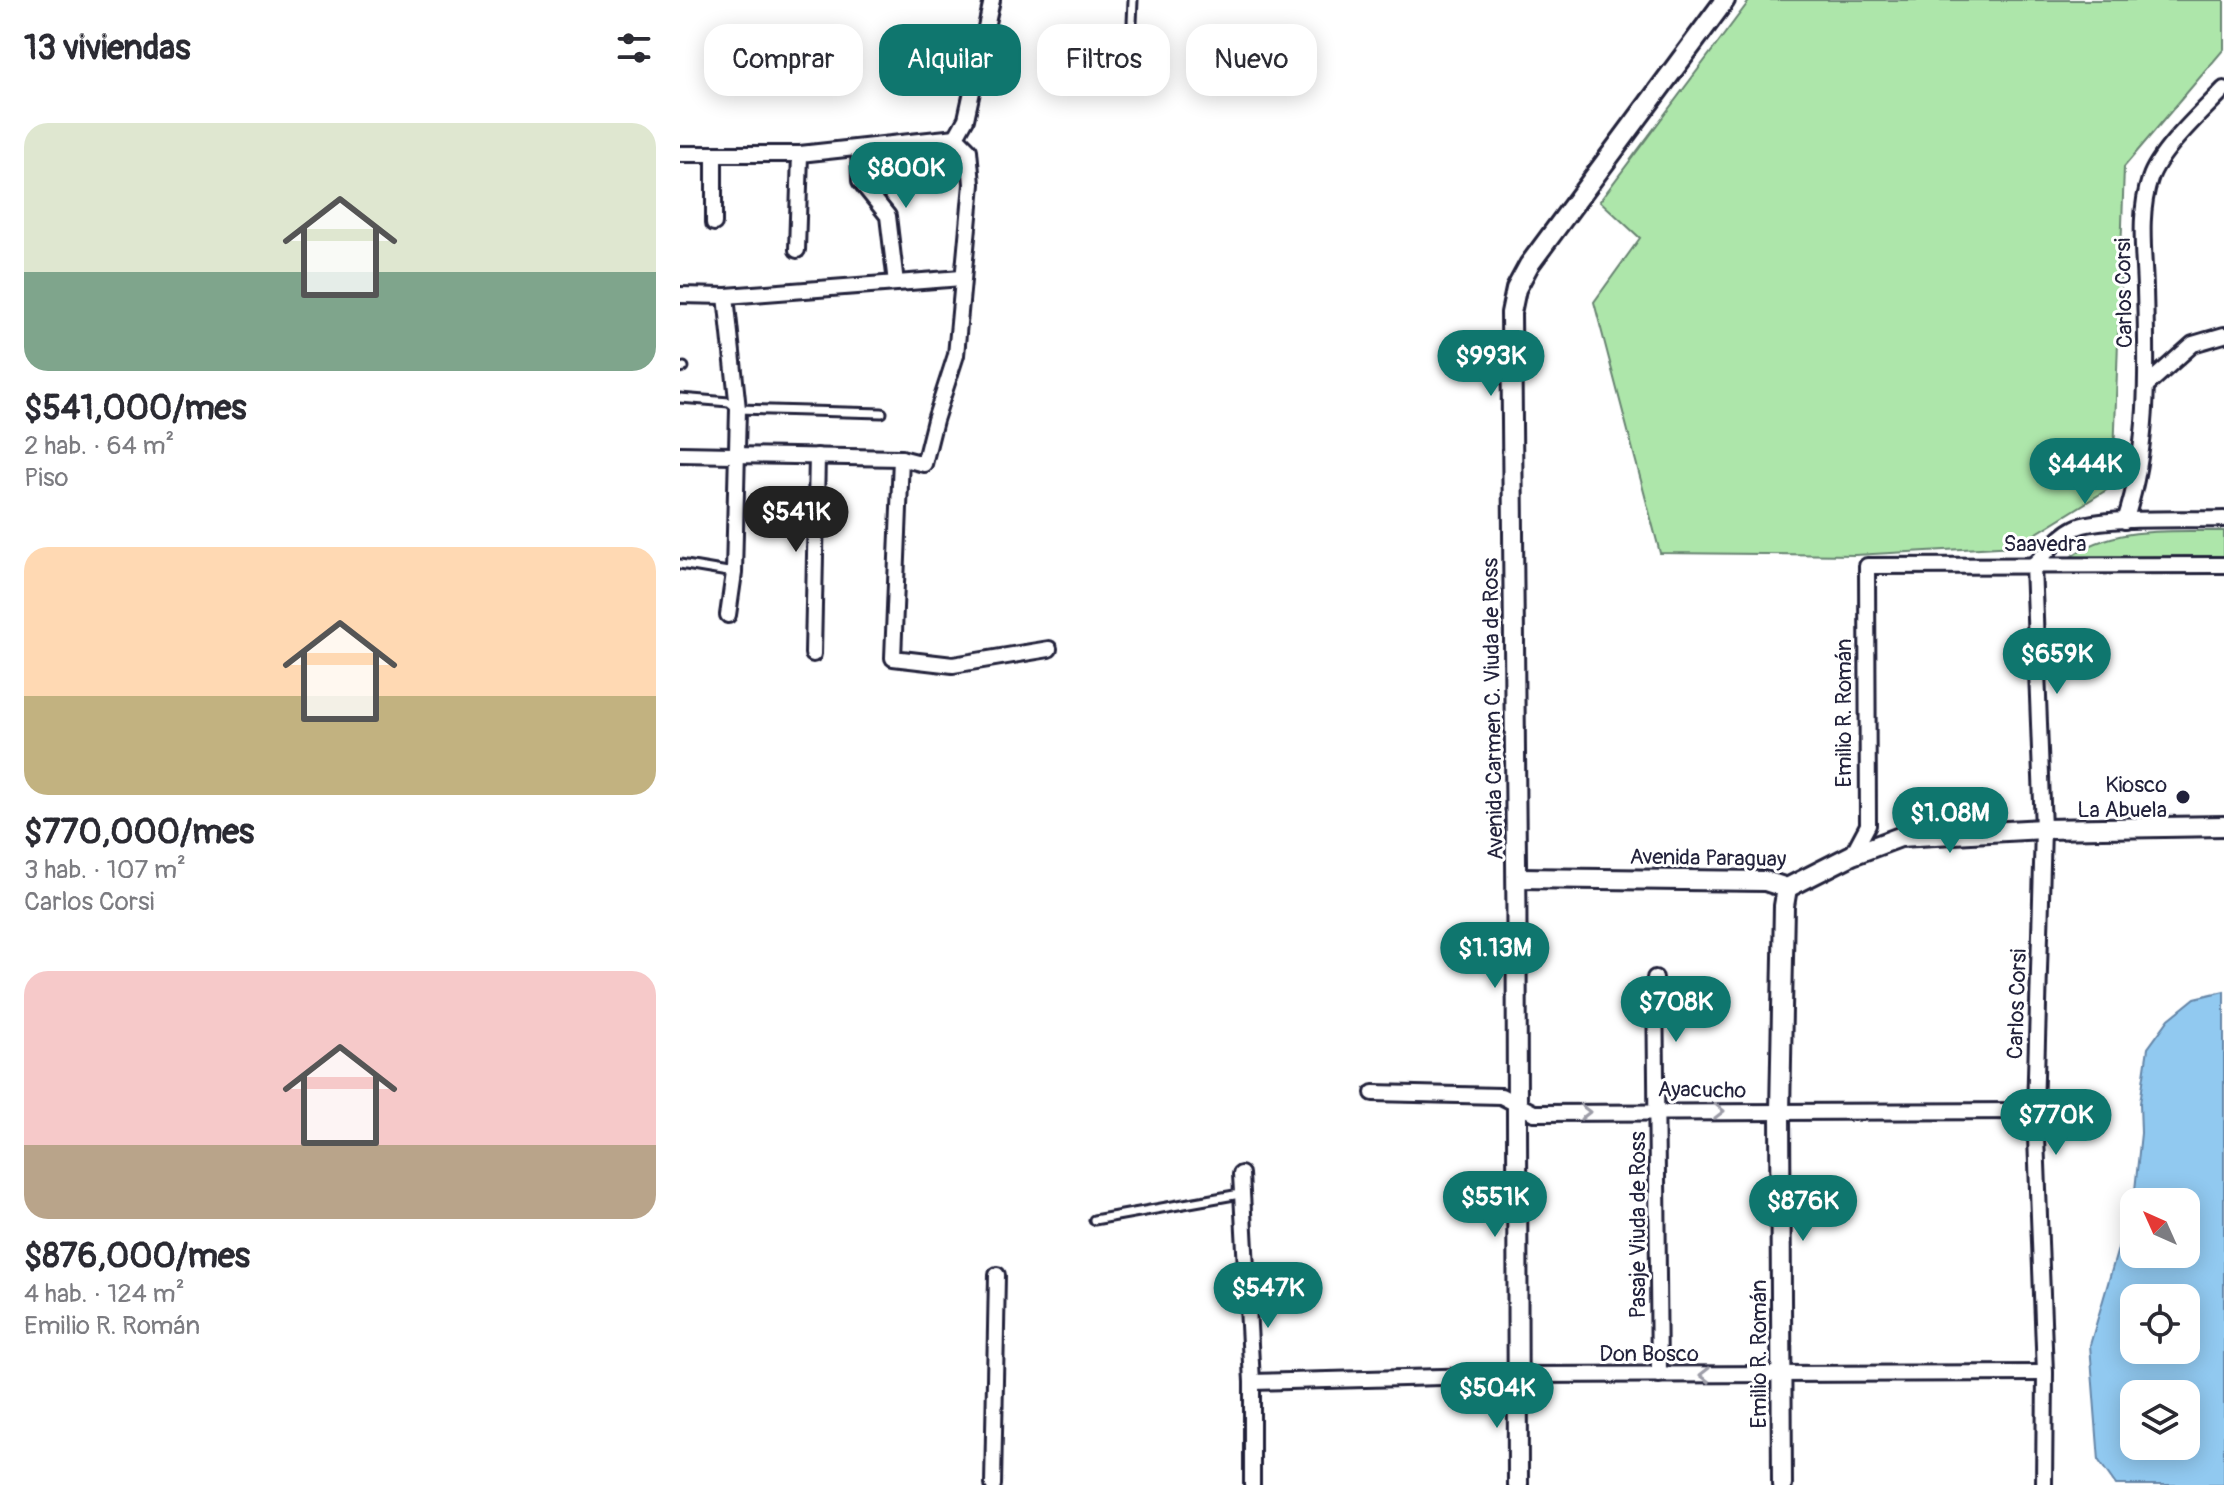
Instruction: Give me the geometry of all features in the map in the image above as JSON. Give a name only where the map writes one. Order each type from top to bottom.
[{"type":"street","points":[[956,137],[966,119],[992,0]]},
{"type":"street","name":"Avenida Carmen C. Viuda de Ross","points":[[1518,1485],[1515,1103],[1518,878],[1511,313],[1516,289],[1529,265],[1725,0]]},
{"type":"street","name":"Carlos Corsi","points":[[2125,521],[2138,483],[2147,385],[2143,213],[2150,177],[2174,142],[2224,89]]},
{"type":"street","points":[[680,154],[800,154],[956,137]]},
{"type":"street","points":[[680,454],[901,458],[924,464],[956,355],[972,184],[969,150],[956,137]]},
{"type":"street","points":[[859,148],[860,181],[888,216],[896,283]]},
{"type":"street","points":[[714,154],[714,223]]},
{"type":"street","points":[[797,250],[800,154]]},
{"type":"street","points":[[680,295],[726,296],[962,278]]},
{"type":"street","points":[[726,296],[738,409],[734,573],[728,615]]},
{"type":"street","points":[[2147,385],[2193,344],[2224,335]]},
{"type":"street","points":[[813,654],[817,456]]},
{"type":"street","points":[[901,458],[893,658],[953,665],[1049,649]]},
{"type":"street","name":"Saavedra","points":[[2033,565],[2077,526],[2125,521],[2224,519]]},
{"type":"street","name":"Carlos Corsi","points":[[2033,565],[2043,829],[2035,1111],[2045,1373],[2044,1485]]},
{"type":"street","name":"Saavedra","points":[[1867,566],[2224,565]]},
{"type":"street","name":"Emilio R. Román","points":[[1852,855],[1868,825],[1867,566]]},
{"type":"street","name":"Avenida Paraguay","points":[[1518,878],[1765,881],[1787,888],[1852,855],[1900,837],[2043,829],[2224,826]]},
{"type":"street","name":"Emilio R. Román","points":[[1782,1485],[1780,1112],[1784,906],[1787,888]]},
{"type":"street","name":"Pasaje Viuda de Ross","points":[[1655,978],[1659,1375]]},
{"type":"street","name":"Ayacucho","points":[[1373,1093],[1501,1096],[1534,1113],[1658,1110],[2035,1111]]},
{"type":"street","points":[[1241,1174],[1252,1382],[1252,1485]]},
{"type":"street","points":[[993,1485],[997,1275]]},
{"type":"street","name":"Don Bosco","points":[[1252,1382],[1518,1375],[2045,1373]]},
{"type":"lane","points":[[1132,24],[1133,0]]},
{"type":"lane","points":[[680,398],[729,402],[738,409],[882,413]]},
{"type":"lane","points":[[680,564],[734,573]]},
{"type":"lane","points":[[1094,1220],[1240,1194]]},
{"type":"green space","points":[[1750,0],[2224,0],[2224,49],[2124,167],[2113,486],[2016,546],[1855,555],[1660,553],[1594,302],[1640,238],[1600,201]]},
{"type":"green space","points":[[2224,531],[2224,556],[2069,558],[2086,547],[2124,535]]},
{"type":"water","points":[[2224,991],[2224,1485],[2116,1485],[2099,1461],[2090,1345],[2120,1242],[2120,1268],[2200,1268],[2200,1188],[2135,1188],[2141,1133],[2140,1103],[2148,1048],[2169,1019],[2195,998]]},
{"type":"place","name":"Kiosco La Abuela","points":[[2183,797]]}]
